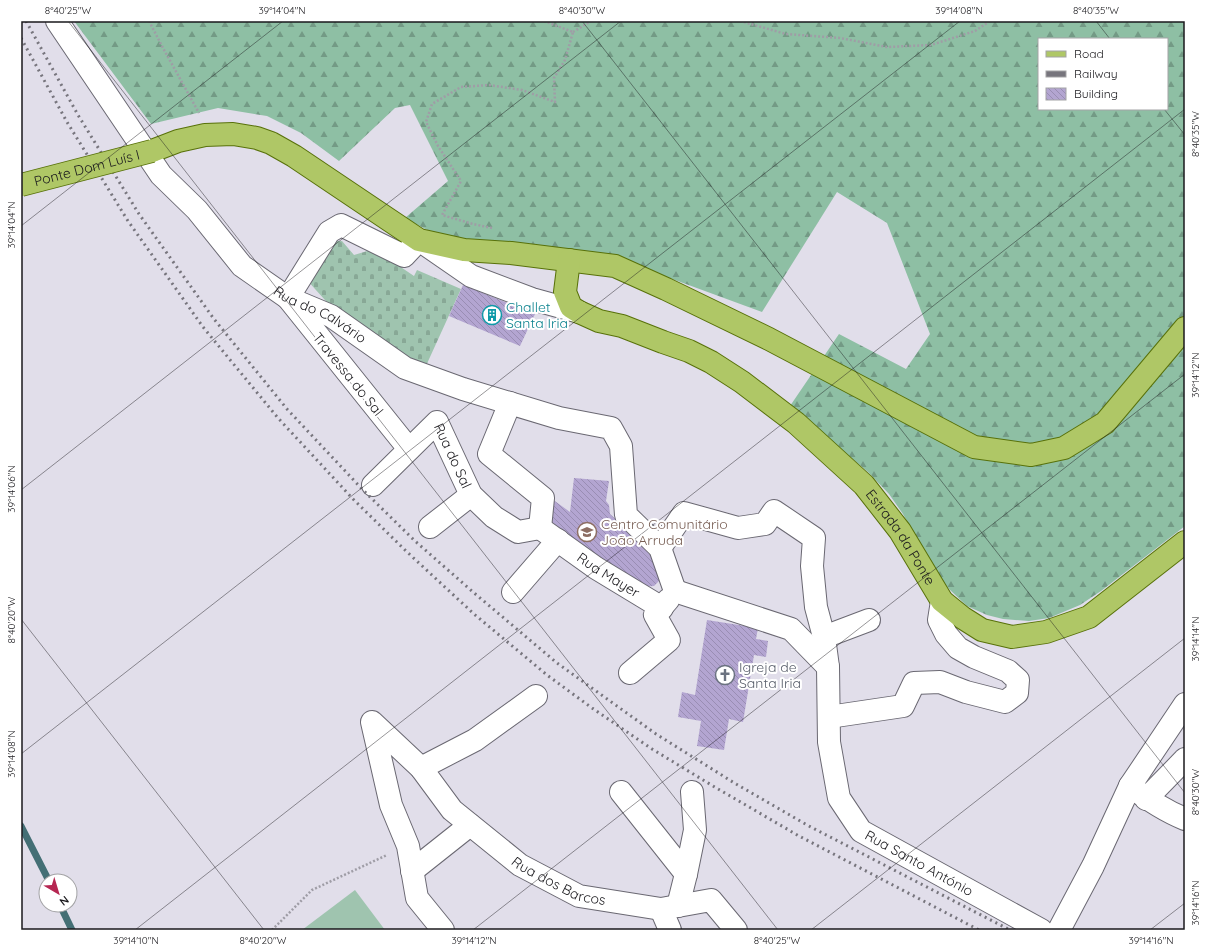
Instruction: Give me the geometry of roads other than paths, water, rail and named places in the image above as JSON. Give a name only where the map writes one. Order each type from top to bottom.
[{"type":"main road","name":"Ponte Dom Luís I","points":[[21,185],[152,151],[178,141],[205,135],[243,135],[271,143],[294,156],[418,240]]},
{"type":"main road","points":[[418,240],[464,250],[511,253],[615,266],[769,339],[974,447],[1031,455],[1064,448],[1105,423],[1185,328]]},
{"type":"main road","points":[[569,260],[565,292],[571,307],[579,312]]},
{"type":"main road","name":"Estrada da Ponte","points":[[579,312],[599,321],[622,326],[690,351],[711,362],[742,382],[796,422],[864,485],[900,531],[942,600],[963,618],[982,630],[1012,636],[1046,632],[1089,617],[1185,542]]},
{"type":"street","name":"Rua do Calvário","points":[[57,21],[162,175],[197,210],[242,266],[288,298],[331,316],[404,368],[463,389],[559,418],[611,428],[621,446],[626,515],[660,548]]},
{"type":"street","points":[[288,298],[329,232],[341,225],[404,256],[418,240],[471,276],[532,299],[579,312]]},
{"type":"street","name":"Travessa do Sal","points":[[288,298],[409,449]]},
{"type":"street","points":[[510,403],[489,454],[543,498],[549,534],[513,592]]},
{"type":"street","name":"Rua do Sal","points":[[373,485],[437,422],[471,495],[494,517],[518,532],[549,534]]},
{"type":"street","points":[[430,528],[471,495]]},
{"type":"street","name":"Rua Santo António","points":[[660,548],[684,513],[738,528],[765,524],[774,511],[814,538],[813,573],[816,607],[824,637],[828,667],[829,742],[839,798],[861,831],[1041,930]]},
{"type":"street","name":"Rua Mayer","points":[[549,534],[596,568],[662,608]]},
{"type":"street","points":[[660,548],[675,591]]},
{"type":"street","points":[[630,673],[669,640],[655,615],[675,591]]},
{"type":"street","points":[[675,591],[791,628],[828,667]]},
{"type":"street","points":[[829,717],[902,706],[914,683],[940,682],[966,692],[1005,702],[1017,693],[1018,680],[1008,671],[974,657],[958,648],[946,634],[939,620],[942,600]]},
{"type":"street","points":[[824,637],[869,620]]},
{"type":"street","points":[[421,768],[475,740],[536,696]]},
{"type":"street","points":[[1059,930],[1093,866],[1138,792],[1185,704]]},
{"type":"street","name":"Rua dos Barcos","points":[[412,871],[408,846],[391,805],[372,722],[421,768],[452,810],[520,865],[579,896],[669,907],[711,900],[736,930]]},
{"type":"street","points":[[1138,792],[1185,759]]},
{"type":"street","points":[[621,792],[686,874]]},
{"type":"street","points":[[657,930],[686,874],[695,830],[692,792]]},
{"type":"street","points":[[1138,792],[1171,813],[1185,819]]},
{"type":"street","points":[[443,930],[418,898],[412,871],[470,825]]},
{"type":"street","points":[[669,907],[670,930]]},
{"type":"waterway","points":[[21,826],[45,873]]},
{"type":"waterway","points":[[64,913],[72,930]]},
{"type":"railway","points":[[26,21],[78,115],[139,214],[214,319],[287,409],[363,490],[415,541],[557,663],[656,734],[736,784],[807,825],[1010,930]]},
{"type":"railway","points":[[21,38],[67,122],[128,221],[203,327],[278,418],[353,499],[406,551],[474,614],[547,675],[652,749],[799,836],[979,930]]},
{"type":"place","name":"Challet Santa Iria","points":[[492,315]]},
{"type":"place","name":"Centro Comunitário João Arruda","points":[[587,532]]},
{"type":"place","name":"Igreja de Santa Iria","points":[[725,675]]}]
